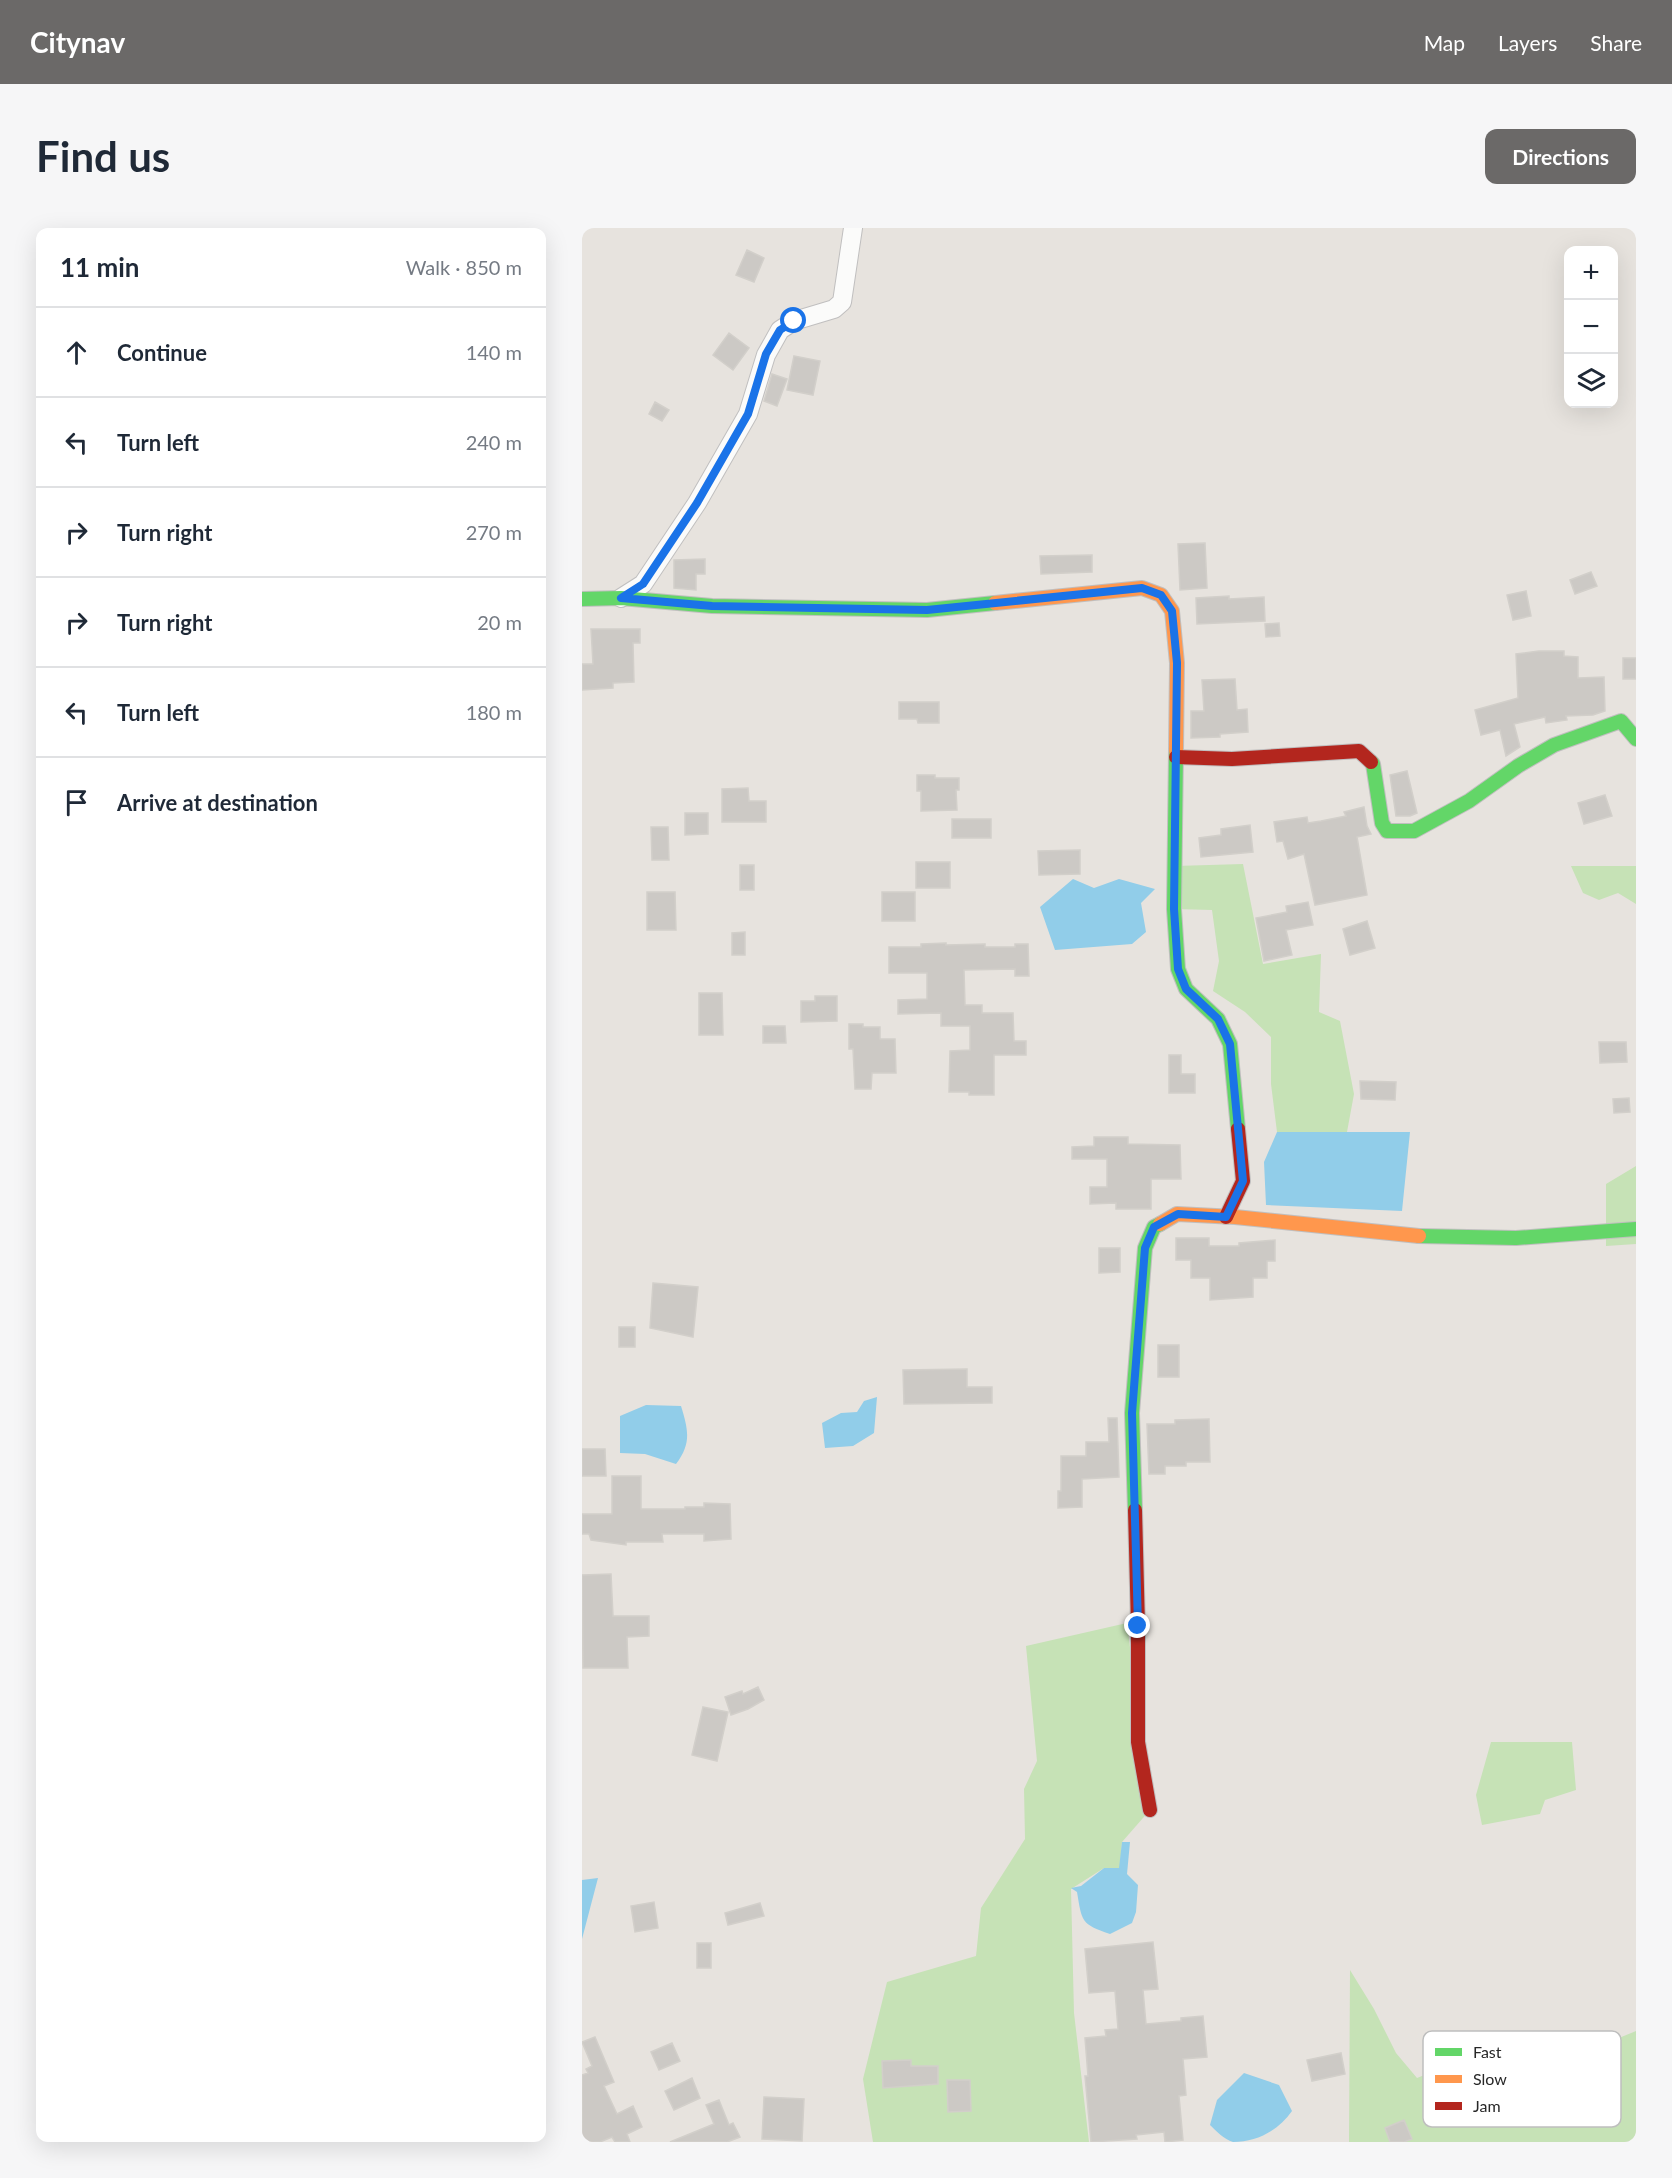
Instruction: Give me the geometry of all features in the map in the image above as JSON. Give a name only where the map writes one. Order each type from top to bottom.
[{"type":"street","points":[[621,598],[643,584],[697,503],[748,414],[766,354],[780,330],[809,315],[834,309],[842,302],[853,228]]},
{"type":"street","points":[[582,599],[621,598],[712,606],[927,610],[1142,588],[1161,595],[1172,611],[1177,663],[1174,909],[1178,969],[1186,989],[1218,1019],[1230,1044],[1243,1181],[1226,1217]]},
{"type":"street","points":[[1176,757],[1232,759],[1359,751],[1373,764],[1382,823],[1387,831],[1414,831],[1469,801],[1518,766],[1554,745],[1621,721],[1636,739]]},
{"type":"street","points":[[1150,1810],[1138,1742],[1138,1626],[1132,1413],[1145,1248],[1154,1227],[1178,1214],[1389,1234],[1464,1238],[1516,1238],[1636,1229]]},
{"type":"green space","points":[[1243,864],[1263,964],[1321,954],[1319,1012],[1340,1021],[1354,1094],[1347,1132],[1277,1132],[1271,1084],[1271,1037],[1245,1012],[1213,991],[1219,961],[1212,910],[1174,909],[1175,866]]},
{"type":"green space","points":[[1571,866],[1636,866],[1636,904],[1618,893],[1599,900],[1583,893]]},
{"type":"green space","points":[[1636,1166],[1636,1244],[1606,1246],[1606,1184]]},
{"type":"green space","points":[[1127,1623],[1150,1810],[1122,1842],[1120,1868],[1104,1868],[1071,1889],[1074,2013],[1089,2142],[873,2142],[863,2079],[887,1982],[976,1956],[981,1908],[1025,1839],[1024,1789],[1037,1761],[1026,1646]]},
{"type":"green space","points":[[1491,1742],[1572,1742],[1576,1790],[1545,1800],[1540,1814],[1482,1825],[1476,1795]]},
{"type":"green space","points":[[1350,1970],[1374,2009],[1396,2053],[1417,2078],[1423,2076],[1423,2127],[1621,2127],[1621,2037],[1636,2031],[1636,2142],[1349,2142]]},
{"type":"water","points":[[1073,879],[1094,888],[1119,879],[1155,889],[1141,903],[1146,932],[1132,944],[1055,950],[1040,907]]},
{"type":"water","points":[[1277,1132],[1410,1132],[1402,1211],[1266,1205],[1264,1162]]},
{"type":"water","points":[[877,1397],[874,1433],[853,1446],[825,1448],[822,1423],[841,1413],[857,1412],[864,1401]]},
{"type":"water","points":[[646,1405],[681,1406],[687,1436],[685,1449],[676,1464],[645,1454],[620,1453],[620,1416]]},
{"type":"water","points":[[1122,1842],[1130,1842],[1127,1874],[1138,1885],[1136,1912],[1132,1923],[1110,1934],[1093,1927],[1084,1920],[1077,1892],[1071,1888],[1081,1886],[1104,1868],[1119,1868]]},
{"type":"water","points":[[598,1878],[582,1939],[582,1880]]},
{"type":"water","points":[[1244,2073],[1279,2085],[1292,2111],[1281,2124],[1267,2134],[1251,2140],[1233,2142],[1223,2137],[1210,2125],[1217,2100]]},
{"type":"building","points":[[747,250],[764,258],[754,282],[736,275]]},
{"type":"building","points":[[729,333],[749,348],[733,370],[713,355]]},
{"type":"building","points":[[794,356],[820,361],[813,395],[787,390]]},
{"type":"building","points":[[772,374],[787,379],[777,406],[764,401]]},
{"type":"building","points":[[655,402],[669,410],[662,421],[649,414]]},
{"type":"building","points":[[1205,543],[1207,588],[1180,590],[1178,544]]},
{"type":"building","points":[[1092,555],[1092,572],[1041,574],[1040,556]]},
{"type":"building","points":[[705,559],[705,574],[696,574],[696,590],[674,588],[674,560]]},
{"type":"building","points":[[1591,572],[1597,586],[1575,594],[1570,580]]},
{"type":"building","points":[[1526,591],[1531,616],[1513,620],[1507,595]]},
{"type":"building","points":[[1229,596],[1229,599],[1264,597],[1265,621],[1197,624],[1196,598]]},
{"type":"building","points":[[1279,623],[1280,636],[1266,637],[1265,624]]},
{"type":"building","points":[[591,629],[640,629],[640,643],[633,643],[634,682],[613,683],[613,688],[582,690],[582,664],[593,664]]},
{"type":"building","points":[[1564,651],[1564,656],[1578,657],[1578,678],[1604,677],[1605,711],[1593,715],[1566,716],[1567,720],[1546,723],[1545,717],[1514,724],[1520,747],[1506,756],[1500,730],[1481,735],[1475,710],[1518,698],[1516,654]]},
{"type":"building","points":[[1623,658],[1636,658],[1636,679],[1623,679]]},
{"type":"building","points":[[1235,679],[1237,710],[1247,709],[1248,732],[1220,734],[1220,737],[1191,738],[1191,711],[1204,711],[1202,680]]},
{"type":"building","points":[[899,702],[939,702],[939,723],[918,723],[917,719],[899,719]]},
{"type":"building","points":[[1407,771],[1417,813],[1410,816],[1396,816],[1390,775]]},
{"type":"building","points":[[917,775],[959,778],[959,790],[956,790],[957,810],[921,811],[921,791],[917,791]]},
{"type":"building","points":[[748,788],[749,801],[766,801],[766,822],[722,822],[722,789]]},
{"type":"building","points":[[1605,795],[1612,816],[1584,824],[1578,803]]},
{"type":"building","points":[[1364,807],[1367,826],[1371,834],[1357,837],[1367,895],[1315,905],[1304,854],[1288,859],[1283,841],[1277,842],[1274,822],[1307,817],[1308,823],[1321,821],[1346,816],[1344,812]]},
{"type":"building","points":[[685,813],[708,813],[708,834],[685,835]]},
{"type":"building","points":[[952,819],[991,819],[991,838],[952,838]]},
{"type":"building","points":[[1250,825],[1253,852],[1201,857],[1199,838],[1221,835],[1221,829]]},
{"type":"building","points":[[651,827],[668,827],[669,860],[652,860]]},
{"type":"building","points":[[1080,850],[1080,874],[1039,875],[1038,851]]},
{"type":"building","points":[[916,862],[950,862],[950,888],[916,888]]},
{"type":"building","points":[[740,865],[754,865],[754,890],[740,890]]},
{"type":"building","points":[[647,892],[675,892],[676,930],[647,930]]},
{"type":"building","points":[[882,892],[915,892],[915,921],[882,921]]},
{"type":"building","points":[[1308,902],[1313,925],[1286,930],[1292,955],[1264,961],[1256,918],[1287,912],[1286,906]]},
{"type":"building","points":[[1367,921],[1375,948],[1350,955],[1343,929]]},
{"type":"building","points":[[745,932],[745,955],[732,955],[732,933]]},
{"type":"building","points":[[946,943],[946,945],[985,944],[985,947],[1015,947],[1015,944],[1028,944],[1029,976],[1015,976],[1015,969],[964,970],[965,1005],[982,1005],[982,1013],[1013,1013],[1014,1041],[1026,1041],[1026,1055],[994,1055],[994,1095],[949,1092],[950,1051],[970,1050],[970,1026],[941,1026],[941,1013],[898,1014],[898,1000],[927,999],[927,973],[889,973],[889,947],[921,947],[921,944]]},
{"type":"building","points":[[699,993],[722,993],[723,1035],[699,1035]]},
{"type":"building","points":[[815,996],[837,996],[837,1021],[801,1022],[801,1001],[815,1001]]},
{"type":"building","points":[[849,1024],[880,1027],[880,1039],[895,1039],[896,1073],[872,1073],[871,1089],[855,1089],[853,1049],[849,1049]]},
{"type":"building","points":[[763,1026],[785,1026],[786,1043],[763,1043]]},
{"type":"building","points":[[1599,1042],[1626,1042],[1627,1062],[1600,1063]]},
{"type":"building","points":[[1169,1055],[1181,1055],[1181,1074],[1195,1074],[1195,1093],[1169,1093]]},
{"type":"building","points":[[1360,1081],[1396,1082],[1395,1100],[1361,1099]]},
{"type":"building","points":[[1629,1098],[1630,1112],[1614,1113],[1613,1099]]},
{"type":"building","points":[[1094,1137],[1128,1137],[1128,1144],[1180,1145],[1181,1179],[1151,1179],[1151,1209],[1116,1209],[1116,1203],[1090,1204],[1090,1187],[1107,1187],[1107,1159],[1072,1159],[1072,1147],[1094,1146]]},
{"type":"building","points":[[1176,1238],[1209,1238],[1209,1246],[1239,1246],[1239,1243],[1275,1240],[1275,1261],[1267,1261],[1267,1278],[1253,1278],[1253,1297],[1210,1300],[1210,1278],[1191,1278],[1191,1260],[1176,1260]]},
{"type":"building","points":[[1099,1248],[1120,1248],[1120,1272],[1099,1273]]},
{"type":"building","points":[[653,1283],[698,1287],[693,1337],[650,1328]]},
{"type":"building","points":[[619,1327],[635,1327],[635,1347],[619,1347]]},
{"type":"building","points":[[1158,1345],[1179,1345],[1179,1377],[1158,1377]]},
{"type":"building","points":[[967,1369],[967,1387],[992,1387],[992,1403],[904,1404],[903,1370]]},
{"type":"building","points":[[1108,1418],[1117,1418],[1119,1477],[1082,1479],[1082,1507],[1058,1508],[1058,1491],[1061,1491],[1061,1456],[1086,1456],[1086,1442],[1109,1442]]},
{"type":"building","points":[[1209,1419],[1210,1462],[1186,1462],[1186,1466],[1165,1466],[1165,1474],[1149,1474],[1147,1424],[1175,1424],[1175,1420]]},
{"type":"building","points":[[582,1449],[605,1449],[606,1476],[582,1476]]},
{"type":"building","points":[[612,1476],[641,1476],[641,1509],[685,1509],[685,1507],[704,1507],[704,1503],[730,1504],[731,1539],[704,1541],[704,1534],[662,1534],[663,1542],[626,1542],[626,1545],[591,1540],[589,1534],[582,1534],[582,1514],[612,1514]]},
{"type":"building","points":[[611,1574],[613,1616],[649,1616],[649,1636],[627,1637],[628,1668],[583,1668],[582,1575]]},
{"type":"building","points":[[758,1687],[764,1700],[731,1715],[725,1697],[742,1691],[743,1694]]},
{"type":"building","points":[[703,1707],[728,1712],[717,1761],[692,1755]]},
{"type":"building","points":[[654,1902],[658,1928],[635,1932],[631,1906]]},
{"type":"building","points":[[760,1903],[764,1916],[728,1925],[725,1913]]},
{"type":"building","points":[[1153,1942],[1158,1989],[1143,1990],[1146,2024],[1181,2021],[1181,2018],[1203,2016],[1207,2057],[1183,2059],[1186,2095],[1179,2096],[1183,2140],[1165,2142],[1164,2132],[1136,2135],[1137,2139],[1091,2142],[1085,2076],[1088,2076],[1085,2038],[1106,2036],[1105,2030],[1118,2029],[1115,1991],[1089,1993],[1085,1949]]},
{"type":"building","points":[[697,1943],[711,1943],[711,1968],[697,1968]]},
{"type":"building","points":[[595,2037],[614,2082],[604,2086],[617,2114],[633,2106],[642,2127],[627,2134],[630,2142],[615,2142],[612,2137],[600,2142],[585,2142],[582,2134],[582,2075],[588,2073],[586,2069],[592,2066],[582,2042]]},
{"type":"building","points":[[672,2043],[680,2061],[659,2070],[651,2052]]},
{"type":"building","points":[[1341,2053],[1345,2074],[1312,2081],[1307,2060]]},
{"type":"building","points":[[911,2060],[911,2066],[938,2066],[938,2084],[883,2088],[882,2061]]},
{"type":"building","points":[[692,2078],[700,2098],[674,2110],[665,2091]]},
{"type":"building","points":[[947,2080],[970,2080],[971,2111],[948,2112]]},
{"type":"building","points":[[764,2097],[804,2099],[802,2141],[762,2139]]},
{"type":"building","points":[[719,2100],[729,2125],[733,2123],[740,2137],[727,2142],[670,2142],[714,2124],[706,2105]]},
{"type":"building","points":[[1404,2120],[1412,2139],[1404,2142],[1390,2142],[1385,2128]]},
{"type":"traffic: fast","points":[[582,599],[621,598],[712,606],[927,610],[995,603]]},
{"type":"traffic: fast","points":[[1371,762],[1382,823],[1387,831],[1414,831],[1469,801],[1518,766],[1554,745],[1621,721],[1636,739]]},
{"type":"traffic: fast","points":[[1176,751],[1174,909],[1178,969],[1186,989],[1218,1019],[1230,1044],[1238,1129]]},
{"type":"traffic: fast","points":[[1135,1510],[1132,1413],[1145,1248],[1154,1227],[1160,1224]]},
{"type":"traffic: fast","points":[[1419,1236],[1516,1238],[1636,1229]]},
{"type":"traffic: slow","points":[[995,603],[1142,588],[1161,595],[1172,611],[1177,663],[1176,751]]},
{"type":"traffic: slow","points":[[1160,1224],[1177,1214],[1235,1217],[1419,1236]]},
{"type":"traffic: jam","points":[[1176,757],[1232,759],[1359,751],[1371,762]]},
{"type":"traffic: jam","points":[[1226,1217],[1243,1181],[1238,1129]]},
{"type":"traffic: jam","points":[[1135,1510],[1138,1742],[1150,1810]]},
{"type":"route","points":[[794,321],[780,330],[766,354],[748,414],[697,503],[643,584],[621,598],[712,606],[927,610],[1142,588],[1161,595],[1172,611],[1177,663],[1174,909],[1178,969],[1186,989],[1218,1019],[1230,1044],[1243,1181],[1226,1217],[1178,1214],[1154,1227],[1145,1248],[1132,1413],[1138,1626]]}]
